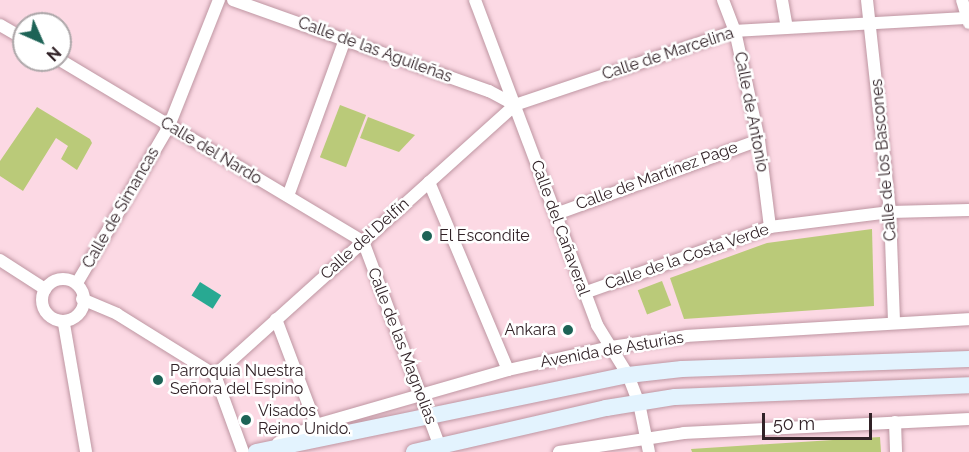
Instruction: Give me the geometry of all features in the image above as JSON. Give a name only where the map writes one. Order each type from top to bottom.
[{"type":"main road","name":"Avenida de Asturias","points":[[262,451],[628,375],[682,369],[969,359]]},
{"type":"main road","points":[[414,452],[441,448],[639,402],[712,395],[969,386]]},
{"type":"street","name":"Calle de Simancas","points":[[77,283],[169,126],[219,0]]},
{"type":"street","name":"Calle de las Aguileñas","points":[[233,0],[345,39],[515,105]]},
{"type":"street","name":"Calle del Cañaveral","points":[[474,0],[597,325],[628,375],[639,402],[649,452]]},
{"type":"street","name":"Calle de Antonio","points":[[723,0],[735,31],[759,140],[771,227]]},
{"type":"street","points":[[782,0],[787,27]]},
{"type":"street","name":"Calle de los Bascones","points":[[867,0],[890,212],[894,321]]},
{"type":"street","points":[[962,0],[968,20]]},
{"type":"street","name":"Calle de Marcelina","points":[[515,105],[735,31],[869,22],[968,20]]},
{"type":"street","points":[[288,196],[345,39]]},
{"type":"street","name":"Calle del Nardo","points":[[72,67],[363,241]]},
{"type":"street","name":"Calle del Delfín","points":[[214,375],[515,105]]},
{"type":"street","name":"Calle de Martínez Page","points":[[556,214],[759,140]]},
{"type":"street","points":[[429,182],[508,370]]},
{"type":"street","name":"Calle de la Costa Verde","points":[[585,293],[771,227],[890,212],[969,210]]},
{"type":"street","name":"Calle de las Magnolias","points":[[363,241],[441,448]]},
{"type":"street","points":[[0,260],[45,289]]},
{"type":"street","points":[[53,280],[77,283],[82,299],[75,318],[64,324],[53,321],[46,312],[45,289],[53,280]]},
{"type":"street","points":[[82,299],[117,314],[214,375],[243,452]]},
{"type":"street","points":[[276,319],[316,425]]},
{"type":"street","name":"Avenida de Asturias","points":[[262,451],[316,425],[508,370],[611,346],[687,336],[894,321],[969,319]]},
{"type":"street","points":[[64,324],[86,452]]},
{"type":"street","points":[[559,452],[645,437],[969,419]]},
{"type":"street","points":[[895,422],[896,452]]},
{"type":"shaded area","points":[[340,105],[366,115],[346,167],[320,157]]},
{"type":"shaded area","points":[[37,107],[90,139],[92,143],[77,170],[61,159],[68,146],[56,138],[23,191],[0,176],[0,161]]},
{"type":"shaded area","points":[[368,117],[415,135],[399,152],[360,138]]},
{"type":"shaded area","points":[[872,229],[874,306],[684,319],[670,278],[767,243]]},
{"type":"shaded area","points":[[662,281],[671,305],[647,315],[638,290]]},
{"type":"shaded area","points":[[200,282],[221,295],[213,309],[192,296]]},
{"type":"shaded area","points":[[880,437],[881,452],[692,452],[691,449]]},
{"type":"place","name":"El Escondite","points":[[427,236]]},
{"type":"place","name":"Ankara","points":[[568,330]]},
{"type":"place","name":"Parroquia Nuestra Señora del Espino","points":[[158,380]]},
{"type":"place","name":"Visados Reino Unido.","points":[[246,420]]}]
